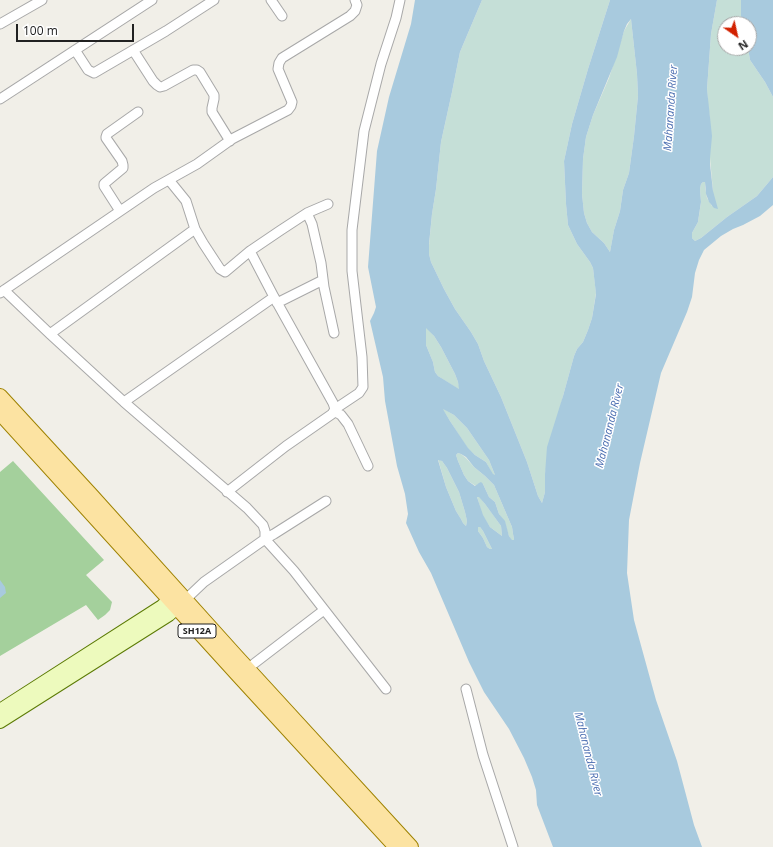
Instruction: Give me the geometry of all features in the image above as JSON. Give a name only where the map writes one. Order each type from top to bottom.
[{"type":"main road","name":"SH12A","points":[[0,396],[92,496],[177,600],[247,669],[411,847]]},
{"type":"main road","name":"SH12A","points":[[0,413],[177,600],[396,847]]},
{"type":"street","points":[[0,24],[42,0]]},
{"type":"street","points":[[0,99],[152,0]]},
{"type":"street","points":[[75,50],[88,70],[94,73],[166,31],[214,0]]},
{"type":"street","points":[[271,0],[282,16]]},
{"type":"street","points":[[355,0],[357,5],[355,11],[350,16],[282,58],[279,62],[278,69],[292,102],[288,110],[230,141],[196,164],[154,188],[2,291],[124,402],[247,508],[263,525],[265,539],[294,570],[386,689]]},
{"type":"street","points":[[227,492],[286,446],[332,414],[335,410],[359,393],[363,387],[362,357],[352,271],[352,230],[364,131],[381,64],[396,18],[400,0]]},
{"type":"street","points":[[133,50],[153,81],[160,87],[193,70],[200,72],[214,95],[212,112],[230,141]]},
{"type":"street","points":[[120,211],[104,186],[104,183],[123,168],[123,165],[106,136],[138,112]]},
{"type":"street","points":[[169,180],[186,201],[195,229],[203,243],[220,269],[225,272],[250,252],[307,213],[328,204]]},
{"type":"street","points":[[307,213],[321,263],[334,333]]},
{"type":"street","points":[[50,334],[195,229]]},
{"type":"street","points":[[250,252],[333,403],[335,410],[348,424],[368,466]]},
{"type":"street","points":[[124,402],[276,300],[323,280]]},
{"type":"street","points":[[0,710],[162,606],[177,600],[265,539],[326,501]]},
{"type":"street","points":[[0,722],[169,615],[177,600]]},
{"type":"street","points":[[247,669],[324,610]]},
{"type":"street","points":[[466,689],[483,755],[513,847]]},
{"type":"green space","points":[[13,461],[104,560],[86,575],[112,602],[110,610],[98,620],[86,605],[0,656],[0,472]]},
{"type":"shaded area","points":[[482,0],[610,0],[572,124],[564,161],[568,225],[577,244],[593,268],[596,293],[592,318],[583,342],[577,349],[574,356],[563,396],[545,474],[545,492],[542,503],[538,496],[527,462],[501,397],[484,361],[478,344],[444,289],[431,262],[429,254],[432,214],[441,142],[460,52]]},
{"type":"shaded area","points":[[717,0],[741,0],[741,16],[717,16],[717,56],[749,56],[750,60],[773,97],[773,177],[757,196],[695,241],[692,238],[692,233],[698,222],[701,202],[700,189],[703,182],[705,182],[707,198],[712,206],[713,191],[710,158],[710,119],[707,89],[711,34]]},
{"type":"shaded area","points":[[631,19],[638,96],[629,173],[623,190],[620,211],[614,230],[610,252],[604,243],[592,232],[584,213],[582,194],[583,159],[586,137],[593,115],[609,78],[624,31]]},
{"type":"shaded area","points":[[426,327],[441,347],[455,374],[460,390],[438,376],[435,372],[433,362],[426,345]]},
{"type":"shaded area","points":[[442,408],[454,415],[467,428],[489,460],[495,475],[493,475],[486,462],[468,449]]},
{"type":"shaded area","points":[[458,453],[466,458],[494,485],[512,527],[514,540],[512,541],[509,536],[506,525],[499,514],[495,502],[489,497],[483,484],[478,484],[476,486],[468,481],[464,475],[456,455]]},
{"type":"shaded area","points":[[438,459],[442,461],[447,468],[459,492],[467,521],[466,526],[456,511],[446,487]]},
{"type":"shaded area","points":[[479,496],[501,526],[502,536],[490,527],[482,515],[477,497]]},
{"type":"shaded area","points":[[478,527],[480,527],[483,531],[492,549],[487,547],[478,531]]},
{"type":"water","name":"Mahananda River","points":[[415,0],[482,0],[460,52],[441,142],[432,214],[429,254],[431,262],[444,289],[478,344],[484,361],[501,397],[527,462],[538,496],[542,503],[545,492],[547,447],[574,356],[577,349],[583,342],[592,318],[596,294],[593,268],[577,244],[568,225],[564,161],[572,124],[610,0],[717,0],[711,34],[707,89],[712,136],[710,164],[713,191],[718,209],[714,208],[709,202],[706,194],[705,182],[703,182],[700,189],[701,202],[698,222],[692,233],[692,238],[695,241],[701,238],[757,196],[773,177],[773,205],[760,216],[721,236],[704,250],[699,260],[695,273],[692,297],[687,312],[661,373],[640,463],[629,520],[627,573],[634,620],[656,700],[677,761],[694,825],[702,847],[553,847],[537,805],[536,790],[524,758],[509,729],[484,692],[469,662],[431,573],[419,552],[406,523],[408,514],[405,494],[397,466],[385,401],[383,377],[370,321],[376,307],[368,267],[377,151],[389,97],[411,24]],"holes":[[[631,19],[638,96],[629,173],[623,190],[620,211],[614,230],[610,252],[604,243],[592,232],[584,213],[582,194],[583,159],[586,137],[593,115],[617,57],[627,24]],[[426,328],[434,336],[441,347],[455,374],[459,389],[438,376],[435,372],[433,362],[426,345]],[[443,409],[454,415],[467,428],[489,460],[495,475],[486,462],[475,455],[468,448],[450,421]],[[458,453],[466,457],[474,467],[494,485],[512,527],[514,540],[512,540],[509,536],[505,521],[499,514],[495,502],[489,497],[483,484],[481,482],[475,486],[468,481],[456,455]],[[438,460],[442,461],[447,468],[459,492],[467,521],[466,526],[456,511],[446,487]],[[477,497],[479,497],[485,504],[501,526],[502,536],[490,527],[483,515]],[[478,527],[480,527],[483,531],[492,549],[487,547],[478,531]]]},
{"type":"water","points":[[741,0],[773,0],[773,97],[750,60],[749,56],[757,56],[757,16],[741,16]]},
{"type":"water","points":[[0,580],[5,587],[6,593],[0,598]]}]
